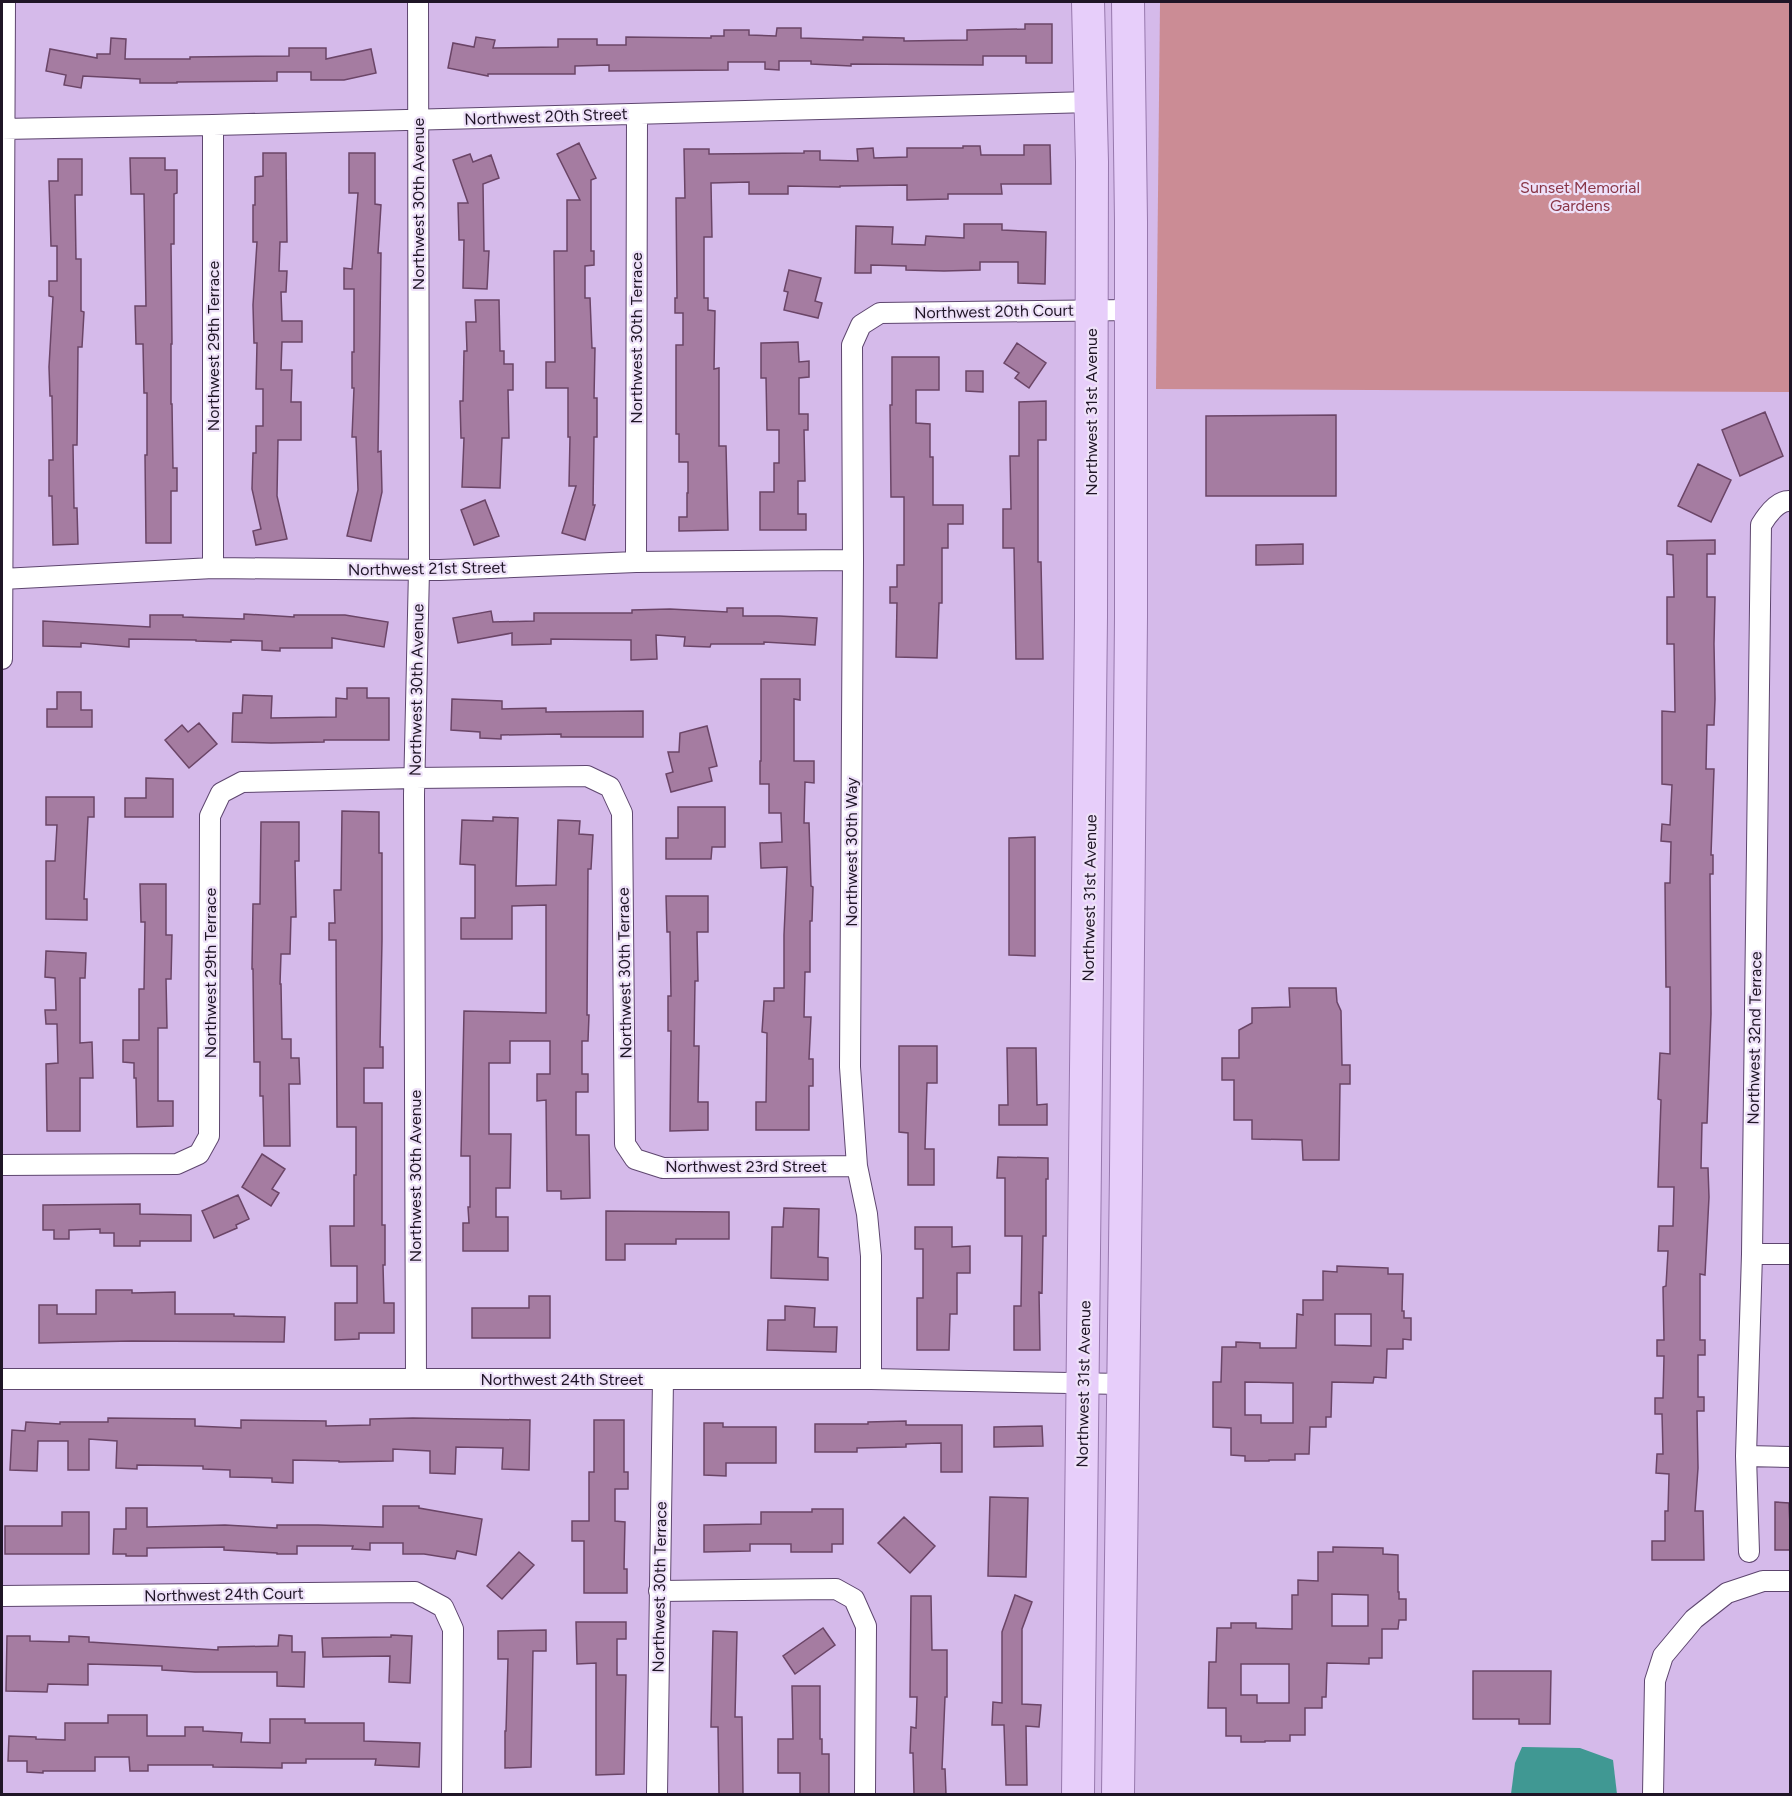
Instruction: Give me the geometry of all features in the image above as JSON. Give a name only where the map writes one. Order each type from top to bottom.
[{"type":"main road","name":"Northwest 31st Avenue","points":[[1078,1794],[1090,810],[1091,102],[1088,2]]},
{"type":"main road","points":[[1118,1794],[1128,947],[1131,310],[1128,2]]},
{"type":"street","points":[[2,659],[5,2]]},
{"type":"street","name":"Northwest 30th Avenue","points":[[416,1379],[414,778],[419,570],[418,2]]},
{"type":"street","name":"Northwest 20th Street","points":[[3,129],[1091,102]]},
{"type":"street","name":"Northwest 30th Terrace","points":[[636,562],[637,114]]},
{"type":"street","name":"Northwest 29th Terrace","points":[[213,125],[213,568]]},
{"type":"street","name":"Northwest 20th Court","points":[[861,325],[880,313],[1131,310]]},
{"type":"street","name":"Northwest 30th Way","points":[[861,325],[852,345],[850,1067],[857,1166],[867,1214],[871,1256],[871,1379]]},
{"type":"street","name":"Northwest 32nd Terrace","points":[[1749,1552],[1746,1456],[1752,1254],[1761,525],[1768,513],[1785,501],[1791,501]]},
{"type":"street","name":"Northwest 21st Street","points":[[2,579],[213,568],[419,570],[636,562],[853,560]]},
{"type":"street","name":"Northwest 30th Terrace","points":[[414,778],[587,776],[610,787],[622,813],[625,1144],[635,1160]]},
{"type":"street","name":"Northwest 29th Terrace","points":[[2,1165],[177,1164],[199,1154],[209,1136],[210,816],[221,793],[242,782],[414,778]]},
{"type":"street","name":"Northwest 23rd Street","points":[[635,1160],[663,1168],[857,1166]]},
{"type":"street","points":[[1752,1254],[1791,1254]]},
{"type":"street","name":"Northwest 24th Street","points":[[2,1379],[871,1379],[1122,1384]]},
{"type":"street","name":"Northwest 30th Terrace","points":[[657,1794],[663,1379]]},
{"type":"street","points":[[1746,1456],[1791,1456]]},
{"type":"street","points":[[1653,1794],[1654,1682],[1663,1656],[1694,1619],[1727,1593],[1763,1581],[1791,1581]]},
{"type":"street","points":[[659,1591],[836,1589],[854,1599],[866,1626],[865,1794]]},
{"type":"street","name":"Northwest 24th Court","points":[[2,1596],[416,1592],[443,1607],[453,1629],[452,1794]]},
{"type":"green space","name":"Sunset Memorial Gardens","points":[[1160,2],[1790,2],[1790,392],[1156,389]]},
{"type":"shaded area","points":[[1522,1747],[1580,1748],[1613,1760],[1617,1794],[1511,1794],[1515,1763]]},
{"type":"building","points":[[1025,24],[1052,24],[1052,63],[1026,63],[1026,56],[983,56],[983,65],[851,64],[851,66],[811,64],[811,61],[779,61],[779,70],[765,69],[765,62],[728,62],[728,70],[609,71],[609,65],[575,66],[575,74],[488,74],[488,76],[448,68],[453,43],[474,47],[476,37],[495,40],[493,48],[558,47],[558,39],[597,39],[597,45],[626,45],[626,37],[711,38],[711,36],[724,36],[724,30],[749,30],[749,35],[776,36],[777,28],[801,28],[801,38],[967,40],[967,30],[1025,29]]},
{"type":"building","points":[[111,38],[126,39],[125,59],[289,56],[289,48],[326,48],[326,59],[371,49],[376,73],[344,80],[311,80],[311,72],[277,72],[277,81],[177,83],[140,83],[140,79],[83,76],[81,88],[64,85],[66,75],[46,71],[50,49],[97,58],[97,54],[110,54]]},
{"type":"building","points":[[579,143],[596,178],[591,180],[591,251],[594,251],[594,265],[585,266],[585,298],[590,298],[592,348],[595,348],[594,398],[597,398],[597,437],[594,437],[593,505],[595,505],[585,540],[562,533],[576,486],[569,486],[568,388],[546,388],[546,362],[555,362],[554,251],[567,251],[567,200],[580,200],[557,154]]},
{"type":"building","points":[[1024,145],[1050,145],[1051,184],[1001,184],[1002,194],[948,194],[948,199],[907,200],[907,185],[788,186],[788,194],[749,194],[749,182],[711,183],[712,237],[704,237],[704,298],[708,298],[708,310],[715,311],[714,369],[719,368],[719,446],[726,446],[728,530],[679,531],[679,517],[687,517],[688,493],[688,462],[679,462],[679,434],[676,434],[676,345],[683,345],[683,313],[675,313],[675,298],[677,298],[676,198],[685,198],[684,149],[709,149],[709,154],[820,151],[820,160],[858,161],[857,149],[873,148],[874,158],[907,157],[907,148],[963,148],[963,146],[980,146],[981,155],[1024,155]]},
{"type":"building","points":[[263,153],[286,153],[287,242],[280,242],[279,271],[287,271],[286,292],[281,292],[282,321],[302,321],[302,342],[282,342],[281,370],[292,370],[291,402],[301,402],[301,440],[278,440],[277,496],[287,539],[256,545],[253,531],[261,529],[252,489],[253,453],[256,453],[256,426],[263,426],[263,389],[256,389],[257,343],[254,343],[253,305],[257,242],[253,242],[253,205],[255,205],[255,177],[263,176]]},
{"type":"building","points":[[349,153],[375,153],[375,204],[381,205],[378,253],[381,253],[378,452],[381,451],[382,492],[371,541],[347,536],[358,490],[356,437],[352,437],[354,289],[344,289],[344,268],[352,269],[358,193],[349,193]]},
{"type":"building","points":[[470,154],[473,162],[491,155],[499,178],[483,184],[484,251],[489,251],[487,289],[463,288],[464,240],[459,240],[458,203],[468,203],[453,160]]},
{"type":"building","points":[[130,158],[165,158],[165,170],[177,170],[177,193],[174,194],[174,244],[171,244],[171,404],[173,468],[177,468],[177,491],[171,491],[171,543],[146,543],[147,393],[144,393],[143,344],[136,344],[135,306],[146,306],[144,194],[131,194]]},
{"type":"building","points":[[58,159],[82,159],[82,195],[75,195],[76,259],[81,259],[81,311],[84,312],[82,347],[78,347],[77,445],[73,445],[74,508],[77,508],[78,544],[53,545],[52,496],[49,496],[49,460],[53,460],[49,367],[53,297],[49,296],[49,281],[57,281],[57,246],[51,246],[49,181],[58,181]]},
{"type":"building","points":[[964,224],[1002,224],[1002,230],[1046,232],[1045,284],[1018,283],[1018,262],[980,262],[980,270],[944,271],[906,270],[906,266],[871,265],[871,273],[855,273],[856,226],[893,227],[892,244],[925,245],[926,236],[964,238]]},
{"type":"building","points":[[789,270],[821,278],[815,301],[822,303],[818,318],[784,310],[788,292],[784,291]]},
{"type":"building","points":[[475,300],[499,300],[500,351],[504,351],[504,364],[513,364],[513,390],[508,390],[509,438],[502,438],[500,488],[462,487],[464,438],[461,438],[460,401],[463,401],[464,351],[467,351],[466,322],[476,322]]},
{"type":"building","points":[[798,342],[799,362],[809,361],[809,377],[799,378],[799,414],[808,414],[808,430],[804,430],[805,481],[798,481],[798,514],[806,514],[806,530],[760,530],[760,492],[774,492],[774,463],[779,463],[779,430],[767,430],[766,378],[761,378],[761,343]]},
{"type":"building","points":[[1017,343],[1046,363],[1029,388],[1015,378],[1019,373],[1004,363]]},
{"type":"building","points":[[892,357],[939,357],[939,390],[916,390],[916,423],[930,424],[933,505],[963,505],[963,524],[948,524],[948,548],[942,548],[942,603],[939,603],[937,658],[896,657],[897,603],[890,603],[890,587],[897,587],[897,565],[904,565],[904,497],[891,497]]},
{"type":"building","points":[[966,371],[983,371],[983,392],[966,391]]},
{"type":"building","points":[[1046,401],[1046,440],[1038,440],[1038,562],[1041,562],[1043,659],[1016,659],[1014,548],[1003,548],[1003,509],[1011,509],[1010,456],[1019,456],[1019,402]]},
{"type":"building","points":[[1765,412],[1783,456],[1740,476],[1722,430]]},
{"type":"building","points":[[1336,415],[1336,496],[1206,496],[1206,416]]},
{"type":"building","points":[[1698,464],[1731,480],[1711,522],[1678,506]]},
{"type":"building","points":[[485,500],[499,536],[474,545],[461,510]]},
{"type":"building","points":[[1715,540],[1715,554],[1707,554],[1707,597],[1715,597],[1715,699],[1714,725],[1707,725],[1706,769],[1714,769],[1711,855],[1713,855],[1713,874],[1710,874],[1711,1014],[1707,1123],[1702,1123],[1701,1168],[1708,1168],[1709,1197],[1705,1275],[1700,1274],[1700,1340],[1705,1340],[1705,1355],[1698,1355],[1698,1397],[1704,1397],[1704,1411],[1697,1411],[1698,1468],[1695,1511],[1703,1511],[1704,1560],[1652,1560],[1652,1541],[1665,1541],[1665,1511],[1668,1511],[1669,1474],[1656,1473],[1657,1454],[1663,1454],[1662,1414],[1655,1414],[1655,1398],[1663,1398],[1664,1356],[1657,1356],[1657,1340],[1664,1340],[1663,1287],[1666,1286],[1668,1251],[1658,1251],[1659,1226],[1673,1226],[1674,1187],[1658,1187],[1660,1053],[1670,1054],[1670,987],[1666,987],[1665,883],[1670,883],[1671,842],[1661,841],[1662,824],[1670,825],[1672,785],[1662,784],[1662,711],[1675,712],[1674,644],[1667,644],[1667,597],[1674,597],[1673,555],[1667,554],[1667,541]]},
{"type":"building","points":[[1303,544],[1303,564],[1256,565],[1256,545]]},
{"type":"building","points":[[727,608],[743,608],[743,616],[817,618],[815,645],[764,642],[764,644],[711,644],[710,647],[684,646],[685,637],[656,635],[657,659],[631,660],[631,640],[551,639],[551,644],[512,645],[512,633],[458,643],[453,618],[491,611],[493,622],[534,621],[534,613],[632,613],[632,610],[670,609],[727,612]]},
{"type":"building","points":[[244,614],[294,617],[294,615],[345,615],[388,622],[384,647],[332,638],[332,648],[280,648],[280,651],[262,650],[262,641],[231,640],[231,642],[129,639],[129,647],[81,643],[81,647],[43,646],[43,621],[150,627],[150,615],[244,619]]},
{"type":"building","points":[[761,679],[800,679],[800,700],[794,699],[794,761],[814,761],[814,783],[805,782],[804,823],[809,823],[811,886],[813,887],[810,972],[805,972],[804,1017],[811,1017],[809,1059],[813,1059],[813,1086],[809,1086],[809,1130],[756,1130],[756,1102],[766,1102],[767,1033],[762,1032],[764,1001],[774,1001],[774,988],[784,988],[787,867],[761,868],[760,843],[782,842],[781,813],[769,813],[769,784],[760,784]]},
{"type":"building","points":[[347,688],[367,688],[367,698],[389,698],[389,740],[232,742],[233,713],[242,713],[243,695],[272,696],[271,718],[336,717],[336,698],[347,699]]},
{"type":"building","points":[[57,692],[81,692],[81,710],[92,710],[92,727],[47,727],[47,709],[57,709]]},
{"type":"building","points":[[452,699],[502,701],[502,709],[546,708],[546,712],[643,711],[643,737],[561,737],[561,734],[501,735],[501,739],[480,738],[480,732],[451,730]]},
{"type":"building","points":[[199,723],[217,744],[189,768],[165,740],[182,725],[188,732]]},
{"type":"building","points":[[707,726],[717,766],[709,768],[712,781],[671,792],[666,774],[673,772],[668,752],[679,752],[680,733]]},
{"type":"building","points":[[146,778],[173,779],[173,817],[125,817],[125,798],[146,798]]},
{"type":"building","points":[[46,797],[94,797],[94,817],[88,817],[84,899],[87,899],[87,920],[46,919],[46,861],[55,861],[57,825],[46,825]]},
{"type":"building","points":[[678,807],[725,807],[725,847],[712,847],[711,859],[666,859],[666,838],[678,838]]},
{"type":"building","points":[[342,811],[379,812],[379,853],[382,853],[380,1047],[383,1047],[383,1068],[364,1068],[364,1103],[382,1103],[384,1303],[394,1303],[394,1333],[359,1333],[359,1339],[335,1340],[335,1303],[357,1303],[357,1266],[331,1266],[330,1226],[354,1226],[354,1175],[356,1175],[356,1127],[337,1127],[336,940],[329,940],[329,923],[335,923],[334,890],[341,890]]},
{"type":"building","points":[[493,817],[518,818],[516,886],[556,885],[558,820],[580,821],[579,834],[593,835],[591,869],[588,869],[588,1041],[582,1041],[582,1074],[588,1074],[588,1092],[576,1092],[576,1135],[589,1135],[590,1198],[561,1199],[561,1191],[547,1191],[546,1100],[537,1101],[537,1074],[550,1074],[550,1041],[510,1041],[510,1063],[489,1063],[489,1134],[511,1134],[510,1188],[496,1188],[496,1217],[508,1217],[508,1251],[463,1251],[463,1223],[469,1223],[468,1207],[470,1207],[470,1156],[461,1156],[464,1011],[546,1013],[546,905],[512,906],[512,939],[461,939],[461,918],[475,918],[475,865],[460,864],[462,820],[493,821]]},
{"type":"building","points":[[261,822],[299,822],[299,861],[295,861],[296,917],[291,917],[290,954],[281,954],[280,984],[282,1039],[291,1039],[291,1058],[299,1058],[300,1084],[289,1084],[290,1146],[264,1146],[260,1062],[254,1062],[253,904],[260,904]]},
{"type":"building","points":[[1035,837],[1035,956],[1009,955],[1009,838]]},
{"type":"building","points":[[140,884],[166,884],[166,935],[172,935],[171,979],[166,979],[167,1028],[158,1028],[158,1101],[173,1101],[173,1126],[137,1127],[134,1063],[123,1062],[123,1040],[139,1040],[139,989],[144,989],[145,922],[141,922]]},
{"type":"building","points":[[666,896],[708,896],[708,932],[697,932],[698,981],[695,981],[694,1046],[699,1046],[698,1102],[708,1102],[708,1130],[670,1131],[671,1031],[668,1031],[668,996],[671,996],[670,932],[667,932]]},
{"type":"building","points":[[46,951],[86,953],[85,978],[80,978],[80,1043],[92,1042],[93,1078],[80,1078],[80,1131],[47,1131],[46,1064],[58,1063],[57,1024],[46,1024],[45,1010],[56,1010],[55,978],[45,977]]},
{"type":"building","points":[[1289,988],[1336,988],[1337,1002],[1341,1011],[1342,1065],[1350,1065],[1350,1084],[1340,1084],[1339,1160],[1303,1160],[1302,1140],[1252,1139],[1252,1120],[1234,1120],[1234,1080],[1222,1080],[1222,1058],[1239,1058],[1239,1030],[1252,1023],[1252,1008],[1290,1007]]},
{"type":"building","points":[[899,1046],[937,1046],[937,1083],[927,1083],[925,1149],[934,1149],[934,1185],[908,1185],[908,1133],[899,1132]]},
{"type":"building","points":[[1007,1048],[1036,1048],[1037,1105],[1047,1104],[1047,1125],[999,1125],[999,1105],[1008,1105]]},
{"type":"building","points":[[262,1154],[285,1169],[272,1189],[279,1193],[271,1206],[242,1187]]},
{"type":"building","points":[[998,1157],[1048,1158],[1046,1236],[1043,1236],[1042,1293],[1039,1292],[1040,1350],[1014,1350],[1014,1306],[1021,1306],[1022,1236],[1005,1236],[1005,1178],[997,1178]]},
{"type":"building","points":[[238,1195],[249,1219],[236,1225],[237,1228],[214,1238],[202,1211]]},
{"type":"building","points":[[140,1204],[140,1214],[191,1215],[191,1241],[140,1241],[140,1246],[114,1246],[114,1233],[100,1233],[100,1229],[69,1230],[69,1239],[54,1239],[54,1230],[43,1230],[43,1205]]},
{"type":"building","points":[[784,1208],[819,1209],[818,1257],[828,1258],[828,1280],[771,1278],[772,1227],[783,1227]]},
{"type":"building","points":[[606,1211],[729,1212],[729,1239],[676,1239],[676,1244],[625,1244],[625,1260],[606,1260]]},
{"type":"building","points":[[915,1227],[952,1227],[952,1247],[970,1246],[970,1273],[957,1273],[957,1314],[950,1314],[949,1350],[917,1350],[917,1298],[923,1298],[923,1249],[915,1249]]},
{"type":"building","points":[[1337,1266],[1388,1268],[1388,1274],[1403,1274],[1402,1311],[1404,1311],[1404,1318],[1411,1318],[1411,1340],[1403,1339],[1403,1349],[1387,1349],[1386,1378],[1374,1377],[1373,1383],[1332,1382],[1331,1417],[1326,1417],[1326,1427],[1310,1427],[1309,1454],[1295,1454],[1295,1460],[1269,1461],[1245,1461],[1245,1456],[1231,1455],[1231,1428],[1213,1427],[1213,1382],[1221,1382],[1222,1347],[1236,1347],[1236,1342],[1260,1343],[1260,1348],[1296,1348],[1297,1314],[1303,1315],[1303,1300],[1323,1300],[1323,1271],[1337,1272]],"holes":[[[1335,1314],[1371,1314],[1371,1346],[1335,1345]],[[1245,1382],[1293,1383],[1293,1423],[1261,1423],[1261,1415],[1245,1415]]]},
{"type":"building","points":[[96,1290],[132,1290],[132,1293],[175,1292],[175,1314],[285,1317],[284,1342],[39,1343],[39,1305],[57,1305],[57,1314],[96,1314]]},
{"type":"building","points":[[529,1296],[550,1296],[550,1338],[472,1338],[472,1308],[529,1308]]},
{"type":"building","points":[[785,1306],[815,1308],[814,1327],[837,1327],[836,1352],[767,1350],[768,1320],[785,1320]]},
{"type":"building","points":[[108,1418],[195,1419],[195,1426],[241,1428],[241,1420],[326,1421],[326,1426],[370,1425],[370,1419],[530,1420],[529,1470],[502,1469],[503,1448],[456,1447],[455,1474],[430,1473],[430,1451],[393,1449],[393,1461],[293,1460],[293,1483],[272,1482],[272,1478],[230,1477],[230,1470],[203,1469],[203,1466],[137,1465],[137,1469],[116,1468],[117,1441],[89,1439],[89,1470],[68,1470],[68,1441],[38,1441],[37,1471],[10,1470],[12,1430],[25,1431],[26,1422],[60,1424],[60,1422],[108,1422]]},
{"type":"building","points":[[594,1420],[624,1420],[624,1472],[628,1472],[628,1489],[615,1489],[615,1521],[625,1522],[624,1569],[627,1569],[627,1593],[584,1593],[584,1541],[572,1541],[572,1521],[589,1521],[589,1472],[594,1472]]},
{"type":"building","points":[[906,1421],[906,1425],[962,1425],[962,1472],[941,1472],[941,1443],[906,1444],[906,1447],[857,1448],[857,1452],[815,1452],[815,1424]]},
{"type":"building","points":[[704,1423],[723,1423],[723,1427],[776,1427],[776,1463],[726,1463],[726,1476],[704,1475]]},
{"type":"building","points":[[1042,1426],[1043,1446],[994,1447],[994,1427]]},
{"type":"building","points":[[990,1497],[1028,1498],[1026,1577],[988,1576]]},
{"type":"building","points":[[1775,1502],[1789,1503],[1791,1550],[1775,1550]]},
{"type":"building","points":[[383,1506],[419,1506],[419,1508],[482,1519],[476,1555],[457,1551],[455,1559],[424,1554],[403,1554],[403,1543],[370,1543],[370,1550],[352,1549],[353,1546],[297,1546],[297,1554],[224,1550],[224,1547],[147,1548],[147,1556],[113,1554],[114,1529],[126,1529],[126,1508],[147,1508],[147,1527],[225,1525],[277,1528],[277,1525],[383,1527]]},
{"type":"building","points":[[812,1509],[843,1509],[843,1544],[832,1544],[832,1552],[791,1552],[791,1544],[750,1544],[750,1551],[704,1552],[704,1525],[761,1524],[761,1512],[812,1512]]},
{"type":"building","points":[[62,1512],[89,1512],[89,1554],[5,1554],[5,1526],[62,1526]]},
{"type":"building","points":[[904,1517],[935,1546],[910,1573],[878,1543]]},
{"type":"building","points":[[1333,1547],[1383,1548],[1383,1554],[1398,1555],[1398,1592],[1399,1599],[1406,1599],[1406,1620],[1399,1620],[1398,1629],[1382,1629],[1382,1658],[1369,1658],[1369,1664],[1327,1663],[1326,1697],[1322,1697],[1322,1708],[1305,1708],[1305,1735],[1290,1735],[1290,1741],[1265,1742],[1241,1742],[1241,1736],[1226,1736],[1226,1708],[1208,1708],[1209,1662],[1216,1662],[1217,1628],[1231,1628],[1231,1623],[1256,1623],[1256,1628],[1292,1629],[1292,1595],[1298,1595],[1298,1580],[1318,1581],[1318,1552],[1333,1552]],"holes":[[[1332,1594],[1368,1595],[1368,1626],[1332,1626]],[[1241,1664],[1289,1664],[1289,1703],[1257,1703],[1257,1695],[1241,1695]]]},
{"type":"building","points":[[519,1552],[534,1565],[502,1599],[487,1586]]},
{"type":"building","points":[[1015,1595],[1032,1602],[1022,1629],[1022,1704],[1041,1705],[1039,1727],[1026,1726],[1027,1785],[1006,1785],[1004,1725],[992,1725],[993,1702],[1002,1703],[1002,1632]]},
{"type":"building","points":[[911,1596],[931,1596],[932,1650],[947,1650],[947,1697],[945,1697],[942,1769],[945,1769],[946,1794],[914,1794],[913,1753],[910,1753],[911,1727],[916,1728],[917,1697],[910,1697]]},
{"type":"building","points":[[576,1622],[626,1622],[626,1639],[617,1639],[617,1675],[626,1675],[624,1774],[596,1775],[596,1663],[577,1664]]},
{"type":"building","points":[[823,1628],[835,1645],[795,1674],[783,1656]]},
{"type":"building","points":[[546,1630],[546,1651],[533,1651],[531,1767],[505,1768],[508,1659],[498,1659],[498,1631]]},
{"type":"building","points":[[713,1631],[737,1632],[735,1717],[742,1717],[743,1794],[719,1794],[718,1727],[711,1727]]},
{"type":"building","points":[[279,1635],[292,1636],[292,1652],[305,1652],[304,1687],[277,1686],[277,1672],[195,1672],[162,1670],[162,1666],[88,1664],[88,1685],[48,1684],[47,1692],[6,1691],[7,1636],[30,1636],[30,1641],[69,1642],[69,1636],[89,1637],[89,1642],[218,1650],[218,1647],[278,1646]]},
{"type":"building","points":[[391,1635],[412,1636],[410,1683],[389,1682],[390,1656],[323,1657],[322,1638],[391,1637]]},
{"type":"building","points":[[1473,1671],[1551,1671],[1550,1724],[1519,1724],[1519,1719],[1473,1719]]},
{"type":"building","points":[[792,1686],[820,1686],[820,1739],[822,1739],[822,1754],[829,1754],[829,1794],[800,1794],[800,1773],[778,1773],[778,1739],[793,1739]]},
{"type":"building","points":[[108,1715],[147,1715],[147,1736],[185,1736],[185,1727],[203,1727],[203,1731],[242,1733],[241,1742],[270,1743],[270,1719],[305,1719],[305,1723],[364,1723],[364,1741],[420,1743],[419,1767],[375,1765],[376,1759],[306,1759],[306,1763],[282,1763],[282,1768],[148,1765],[148,1771],[130,1771],[129,1757],[95,1757],[95,1771],[43,1771],[43,1773],[27,1772],[27,1761],[8,1761],[9,1736],[65,1740],[65,1723],[108,1723]]}]
